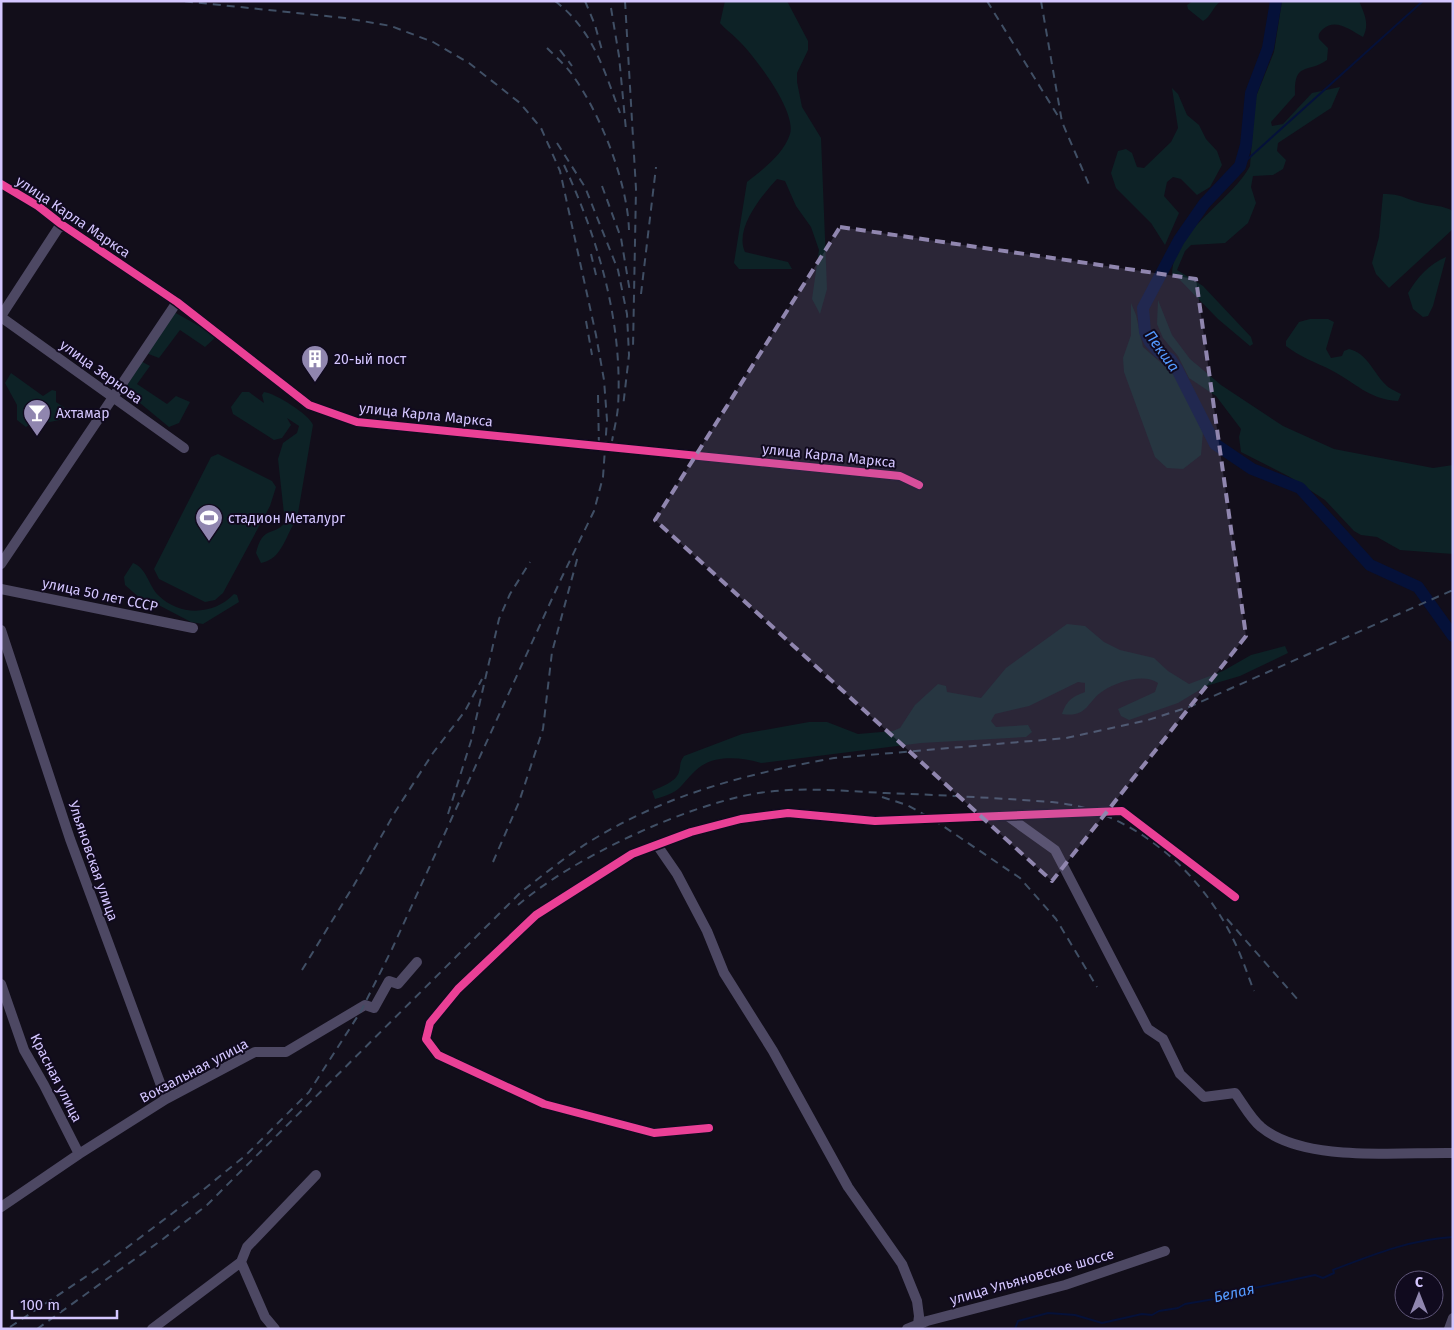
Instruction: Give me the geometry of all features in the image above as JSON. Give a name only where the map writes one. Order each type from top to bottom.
[{"type":"street","name":"улица Карла Маркса","points":[[1,184],[38,206],[61,224],[177,302],[309,405],[357,422],[900,476],[919,485]]},
{"type":"street","points":[[1,317],[61,224]]},
{"type":"street","points":[[1,564],[177,302]]},
{"type":"street","name":"улица Зернова","points":[[1,317],[184,448]]},
{"type":"street","name":"улица 50 лет СССР","points":[[1,589],[193,628]]},
{"type":"street","name":"Ульяновская улица","points":[[1,630],[70,839],[166,1099]]},
{"type":"street","points":[[709,1128],[654,1133],[544,1104],[438,1055],[426,1039],[430,1023],[458,989],[536,915],[632,854],[721,824],[772,815],[817,815],[875,821],[1122,811],[1235,897]]},
{"type":"street","points":[[1009,817],[1055,850],[1148,1029],[1162,1039],[1180,1074],[1204,1097],[1235,1093],[1260,1127],[1286,1141],[1323,1152],[1453,1153]]},
{"type":"street","points":[[657,845],[677,874],[707,931],[724,973],[773,1051],[817,1127],[844,1179],[902,1264],[917,1301],[918,1324]]},
{"type":"street","name":"Вокзальная улица","points":[[1,1207],[78,1154],[166,1099],[255,1052],[286,1052],[364,1004],[374,1008],[389,981],[398,984],[417,962]]},
{"type":"street","name":"Красная улица","points":[[1,984],[24,1050],[44,1084],[78,1154]]},
{"type":"street","points":[[152,1329],[241,1262],[247,1247],[316,1175]]},
{"type":"street","name":"улица Ульяновское шоссе","points":[[908,1329],[918,1324],[1065,1285],[1165,1251]]},
{"type":"street","points":[[241,1262],[265,1317],[275,1329]]},
{"type":"street","points":[[1449,1329],[1453,1318]]},
{"type":"highlighted area","points":[[840,227],[1196,279],[1246,636],[1052,881],[655,520]]},
{"type":"green space","points":[[725,1],[787,1],[808,41],[808,50],[797,73],[797,82],[802,107],[821,138],[827,289],[820,314],[812,299],[819,250],[811,227],[796,206],[785,181],[777,179],[757,203],[746,223],[743,243],[745,252],[788,262],[792,269],[739,269],[734,263],[747,182],[778,155],[790,134],[790,124],[781,98],[763,70],[744,46],[720,23]]},
{"type":"green space","points":[[1193,1],[1221,1],[1203,21],[1188,9],[1187,5]]},
{"type":"green space","points":[[1282,1],[1359,1],[1366,19],[1366,28],[1363,37],[1348,28],[1338,25],[1328,26],[1323,29],[1319,39],[1328,48],[1327,60],[1299,73],[1295,84],[1295,95],[1271,122],[1272,126],[1283,124],[1312,93],[1340,87],[1331,108],[1278,143],[1277,151],[1286,160],[1283,169],[1273,175],[1253,176],[1251,187],[1256,203],[1248,223],[1225,243],[1191,245],[1185,251],[1177,270],[1203,286],[1251,337],[1253,344],[1250,346],[1218,319],[1179,279],[1172,275],[1175,259],[1182,244],[1230,192],[1250,166],[1255,99],[1274,52]]},
{"type":"green space","points":[[1172,88],[1178,94],[1187,115],[1199,125],[1206,139],[1217,151],[1222,165],[1210,187],[1197,195],[1181,179],[1173,177],[1167,182],[1164,196],[1179,213],[1165,245],[1151,223],[1116,188],[1111,173],[1118,151],[1126,149],[1132,153],[1137,167],[1144,168],[1171,142],[1178,128]]},
{"type":"green space","points":[[1383,194],[1399,196],[1453,211],[1453,229],[1389,288],[1376,274],[1372,263],[1379,237]]},
{"type":"green space","points":[[1446,257],[1433,306],[1428,316],[1423,317],[1413,309],[1408,293],[1424,272],[1434,263]]},
{"type":"green space","points":[[1158,300],[1172,335],[1190,359],[1221,385],[1283,426],[1334,449],[1433,468],[1453,465],[1453,554],[1400,550],[1377,537],[1361,535],[1354,531],[1325,500],[1290,477],[1241,452],[1239,437],[1241,429],[1216,396],[1189,378],[1178,356],[1163,338],[1157,324]]},
{"type":"green space","points":[[1131,303],[1136,315],[1143,347],[1175,375],[1203,432],[1201,455],[1183,469],[1167,468],[1155,457],[1124,372],[1123,358],[1131,335]]},
{"type":"green space","points":[[174,312],[217,336],[205,347],[180,330],[159,358],[146,353]]},
{"type":"green space","points":[[1310,319],[1328,319],[1334,322],[1326,349],[1331,358],[1342,356],[1344,351],[1349,349],[1361,354],[1387,386],[1401,394],[1398,401],[1370,394],[1340,375],[1286,346],[1286,341],[1299,322]]},
{"type":"green space","points":[[139,360],[150,366],[137,384],[167,404],[176,396],[190,402],[179,423],[169,427],[123,389]]},
{"type":"green space","points":[[11,373],[43,396],[52,390],[56,391],[56,402],[68,410],[64,419],[45,423],[38,419],[26,427],[17,420],[17,405],[5,383]]},
{"type":"green space","points":[[242,392],[249,392],[264,403],[262,395],[264,392],[276,396],[299,410],[313,425],[297,519],[279,552],[268,561],[261,563],[256,553],[262,538],[285,523],[278,459],[283,443],[297,433],[299,426],[287,418],[291,425],[282,438],[274,440],[233,414],[231,407]]},
{"type":"green space","name":"стадион Металург","points":[[218,454],[272,481],[276,487],[270,506],[223,593],[215,600],[205,602],[159,579],[154,569],[211,457]]},
{"type":"green space","points":[[133,563],[141,568],[158,595],[176,607],[197,611],[207,609],[226,601],[234,594],[237,595],[239,602],[203,624],[191,622],[149,600],[141,599],[125,585],[124,577]]},
{"type":"green space","points":[[1067,624],[1085,626],[1104,642],[1120,650],[1154,658],[1168,671],[1189,684],[1223,671],[1251,655],[1285,646],[1288,653],[1240,676],[1206,686],[1178,703],[1129,720],[1121,716],[1118,709],[1155,692],[1158,683],[1145,679],[1123,682],[1103,691],[1077,714],[1062,714],[1070,700],[1085,692],[1085,683],[1078,682],[1029,706],[995,714],[991,721],[996,727],[1028,725],[1032,732],[1026,737],[921,743],[761,763],[735,758],[718,759],[695,771],[675,792],[655,799],[652,791],[675,779],[684,756],[742,734],[809,722],[827,722],[858,734],[893,731],[900,728],[915,705],[938,684],[946,686],[947,692],[981,698],[1006,668]]},
{"type":"waterway","name":"Пекша","points":[[1276,1],[1268,48],[1251,93],[1246,145],[1240,166],[1204,204],[1179,240],[1143,308],[1145,332],[1150,342],[1159,352],[1170,359],[1177,369],[1215,444],[1252,469],[1300,488],[1370,565],[1418,587],[1453,636]]},
{"type":"waterway","points":[[1240,166],[1423,1]]},
{"type":"waterway","name":"Белая","points":[[1015,1329],[1018,1321],[1048,1313],[1075,1315],[1102,1323],[1142,1314],[1152,1315],[1159,1311],[1220,1298],[1231,1293],[1315,1275],[1323,1278],[1334,1273],[1333,1270],[1407,1244],[1453,1237]]},
{"type":"railway","points":[[10,1327],[105,1264],[198,1194],[246,1155],[309,1092],[361,1011],[392,949],[594,511],[603,477],[607,420],[604,380],[560,171],[541,128],[520,103],[469,63],[433,42],[391,26],[345,18],[182,1]]},
{"type":"railway","points":[[555,1],[568,12],[588,38],[602,66],[620,113]]},
{"type":"railway","points":[[585,1],[595,25],[603,54]]},
{"type":"railway","points":[[625,1],[636,189],[633,348]]},
{"type":"railway","points":[[987,1],[1058,116]]},
{"type":"railway","points":[[1041,1],[1062,122],[1090,187]]},
{"type":"railway","points":[[611,8],[619,56],[626,130]]},
{"type":"railway","points":[[547,48],[571,73],[582,89],[602,127],[624,192],[629,231]]},
{"type":"railway","points":[[560,50],[572,66]]},
{"type":"railway","points":[[557,143],[585,187],[618,270],[627,314],[629,355],[623,407]]},
{"type":"railway","points":[[564,165],[577,194],[598,253],[612,314],[617,344],[619,376],[618,407],[612,441]]},
{"type":"railway","points":[[641,294],[656,167]]},
{"type":"railway","points":[[602,186],[621,238],[630,292]]},
{"type":"railway","points":[[591,254],[596,275]]},
{"type":"railway","points":[[586,321],[592,355]]},
{"type":"railway","points":[[598,395],[599,450]]},
{"type":"railway","points":[[493,862],[519,802],[543,729],[552,652],[578,556]]},
{"type":"railway","points":[[448,814],[471,741],[499,619],[510,594],[530,562]]},
{"type":"railway","points":[[37,1329],[163,1239],[207,1205],[521,892],[579,849],[626,821],[683,796],[712,786],[772,770],[834,758],[1066,738],[1148,720],[1189,707],[1453,590]]},
{"type":"railway","points":[[302,970],[354,885],[395,812],[433,753],[465,711],[482,679]]},
{"type":"railway","points":[[518,905],[541,887],[568,870],[630,837],[694,810],[753,794],[786,790],[819,790],[1052,802],[1085,808],[1119,822],[1160,848],[1179,865],[1196,883],[1225,923],[1239,951],[1254,991]]},
{"type":"railway","points":[[882,797],[907,805],[934,820],[1020,878],[1056,919],[1097,987]]},
{"type":"railway","points":[[1227,919],[1298,1000]]},
{"type":"cycle path","points":[[1,184],[38,206],[61,224],[177,302],[309,405],[357,422],[900,476],[919,485]]},
{"type":"cycle path","points":[[709,1128],[654,1133],[544,1104],[438,1055],[426,1039],[430,1023],[458,989],[536,915],[632,854],[691,832],[741,819],[788,813],[875,821],[1122,811],[1235,897]]},
{"type":"place","name":"20-ый пост","points":[[315,383]]},
{"type":"place","name":"Ахтамар","points":[[37,437]]},
{"type":"place","name":"стадион Металург","points":[[209,542]]}]
